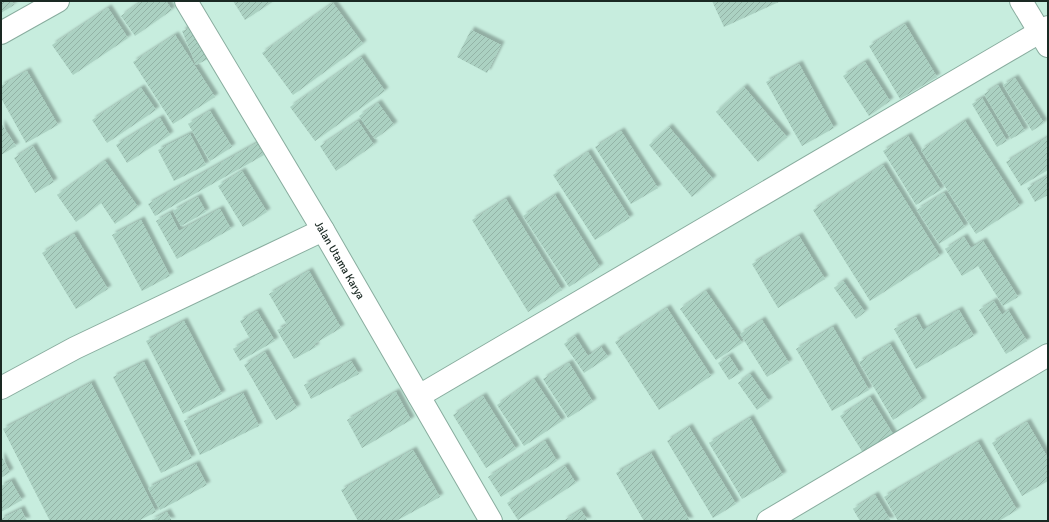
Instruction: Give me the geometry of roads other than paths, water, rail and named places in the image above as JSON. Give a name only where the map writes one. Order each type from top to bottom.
[{"type":"street","points":[[1,33],[58,1]]},
{"type":"street","name":"Jalan Utama Karya","points":[[186,1],[323,230],[491,521]]},
{"type":"street","points":[[419,396],[1045,35],[1021,1]]},
{"type":"street","points":[[1,388],[75,348],[323,230]]},
{"type":"street","points":[[768,521],[1048,355]]}]
